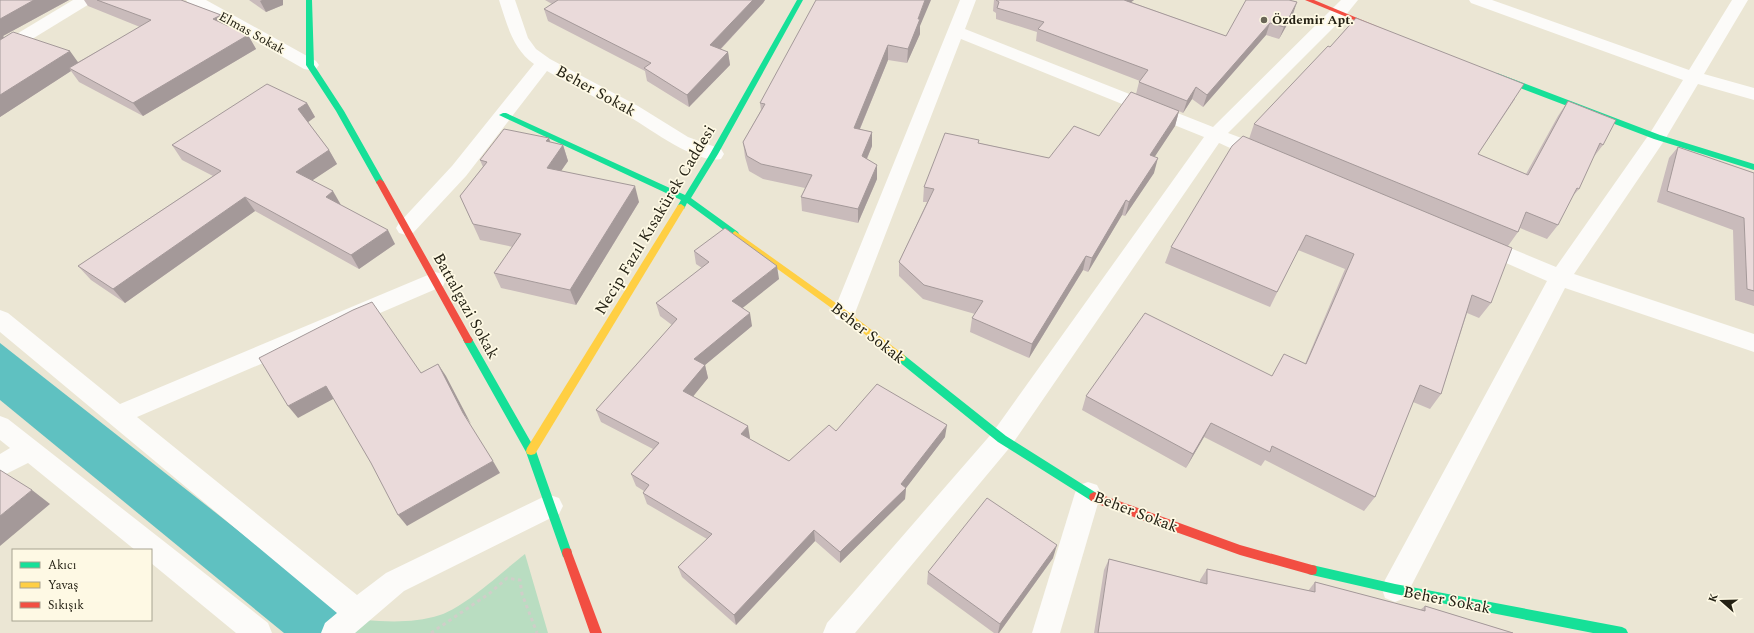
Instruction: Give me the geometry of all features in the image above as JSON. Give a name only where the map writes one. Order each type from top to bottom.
[{"type":"street","points":[[0,51],[85,0]]},
{"type":"street","name":"Elmas Sokak","points":[[194,0],[310,65]]},
{"type":"street","points":[[309,0],[310,65]]},
{"type":"street","name":"Beher Sokak","points":[[507,0],[520,38],[530,52],[544,63],[632,110],[681,141],[714,154]]},
{"type":"street","name":"Necip Fazıl Kısakürek Caddesi","points":[[531,452],[714,154],[800,0]]},
{"type":"street","points":[[844,313],[968,0]]},
{"type":"street","points":[[1308,0],[1345,6],[1391,34]]},
{"type":"street","points":[[1477,0],[1693,77],[1754,94]]},
{"type":"street","points":[[1395,590],[1560,278],[1657,137],[1740,0]]},
{"type":"street","points":[[837,633],[1002,439],[1216,134],[1345,6]]},
{"type":"street","points":[[955,31],[1282,161]]},
{"type":"street","points":[[406,228],[459,171],[544,63]]},
{"type":"street","name":"Battalgazi Sokak","points":[[310,65],[340,111],[531,452],[596,633]]},
{"type":"street","points":[[1488,73],[1657,137],[1754,167]]},
{"type":"street","name":"Beher Sokak","points":[[503,115],[686,198],[844,313],[1002,439],[1099,500],[1240,550],[1336,576],[1395,590],[1622,633]]},
{"type":"street","points":[[1465,238],[1560,278],[1754,343]]},
{"type":"street","points":[[118,415],[435,280]]},
{"type":"street","points":[[0,319],[357,612]]},
{"type":"street","points":[[0,426],[258,633]]},
{"type":"street","points":[[0,466],[29,450]]},
{"type":"street","points":[[1046,633],[1088,493]]},
{"type":"street","points":[[335,633],[357,612],[396,582],[550,506]]},
{"type":"path","points":[[431,633],[490,593],[506,578],[520,580],[522,594],[537,633]]},
{"type":"green space","points":[[525,554],[548,633],[350,633],[364,620],[412,621],[431,618],[450,611],[484,588]]},
{"type":"water","points":[[0,343],[347,616],[328,633],[284,633],[0,400]]},
{"type":"building","points":[[0,0],[34,0],[0,19]]},
{"type":"building","points":[[97,0],[181,0],[221,15],[213,19],[248,35],[133,103],[69,68],[151,20]]},
{"type":"building","points":[[558,0],[753,0],[710,45],[728,52],[687,95],[644,68],[651,63],[544,9]]},
{"type":"building","points":[[816,0],[925,0],[918,19],[920,19],[908,49],[888,45],[854,128],[872,132],[862,156],[877,165],[858,209],[801,197],[812,175],[761,164],[747,156],[743,142],[765,104],[760,103]]},
{"type":"building","points":[[996,0],[1124,0],[1226,36],[1246,0],[1289,0],[1297,2],[1284,27],[1270,23],[1207,95],[1196,87],[1187,101],[1139,82],[1148,70],[1038,29],[1044,22],[997,8],[999,2]]},
{"type":"building","points":[[1356,18],[1524,84],[1478,154],[1528,175],[1568,101],[1616,120],[1603,145],[1600,143],[1579,189],[1577,188],[1558,225],[1526,212],[1518,232],[1254,124],[1328,46],[1330,47]]},
{"type":"building","points":[[13,32],[70,51],[0,95],[0,40]]},
{"type":"building","points":[[267,84],[307,103],[298,109],[329,150],[296,172],[333,191],[326,197],[388,230],[351,255],[245,197],[113,289],[78,266],[221,171],[172,145]]},
{"type":"building","points":[[1131,92],[1179,111],[1150,155],[1158,158],[1129,202],[1126,200],[1092,258],[1086,256],[1032,344],[972,318],[983,301],[924,285],[899,262],[934,189],[924,187],[945,133],[979,140],[978,143],[1049,158],[1074,126],[1099,136]]},
{"type":"building","points":[[504,129],[549,138],[546,141],[563,145],[547,168],[635,186],[570,290],[494,273],[521,234],[473,224],[460,196],[487,162],[480,160]]},
{"type":"building","points":[[1243,136],[1512,248],[1491,303],[1472,295],[1441,394],[1420,385],[1375,497],[1272,446],[1270,452],[1211,423],[1193,454],[1086,396],[1145,313],[1272,376],[1284,354],[1306,364],[1354,254],[1306,235],[1277,292],[1171,247],[1232,146]]},
{"type":"building","points":[[1678,147],[1754,173],[1754,291],[1747,289],[1744,218],[1667,191]]},
{"type":"building","points":[[725,228],[777,266],[732,301],[750,313],[694,359],[705,365],[683,391],[748,426],[741,434],[789,461],[829,425],[836,431],[877,384],[947,425],[901,484],[906,488],[840,552],[814,530],[734,615],[678,567],[712,534],[643,493],[649,485],[631,474],[659,443],[596,410],[677,319],[656,303],[709,262],[694,251]]},
{"type":"building","points":[[372,302],[421,373],[438,364],[463,413],[493,461],[398,515],[371,463],[326,386],[288,406],[259,358],[353,310]]},
{"type":"building","points":[[0,470],[32,490],[0,516]]},
{"type":"building","points":[[987,498],[1057,545],[1000,624],[928,572]]},
{"type":"building","points":[[1109,559],[1207,584],[1207,569],[1315,592],[1315,582],[1425,611],[1425,606],[1513,633],[1098,633]]},
{"type":"traffic: fast","points":[[309,0],[310,65],[340,111],[380,182]]},
{"type":"traffic: fast","points":[[681,207],[714,154],[800,0]]},
{"type":"traffic: fast","points":[[1494,75],[1657,137],[1754,167]]},
{"type":"traffic: fast","points":[[503,115],[687,199],[735,234]]},
{"type":"traffic: fast","points":[[468,340],[531,451],[567,553]]},
{"type":"traffic: fast","points":[[901,358],[1002,439],[1094,497]]},
{"type":"traffic: fast","points":[[1312,570],[1395,589],[1622,633]]},
{"type":"traffic: slow","points":[[531,451],[681,207]]},
{"type":"traffic: slow","points":[[735,234],[844,313],[901,358]]},
{"type":"traffic: jam","points":[[1308,0],[1383,30]]},
{"type":"traffic: jam","points":[[380,182],[468,340]]},
{"type":"traffic: jam","points":[[1094,497],[1240,550],[1312,570]]},
{"type":"traffic: jam","points":[[567,553],[596,633]]},
{"type":"place","name":"Özdemir Apt.","points":[[1264,20]]}]
